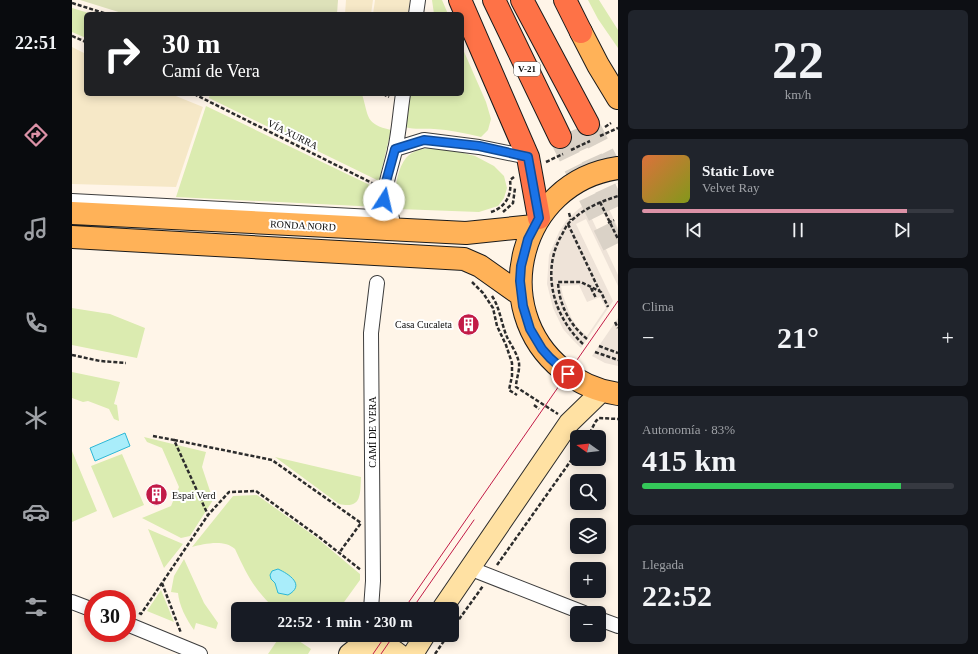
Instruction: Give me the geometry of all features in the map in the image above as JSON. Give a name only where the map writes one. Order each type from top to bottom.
[{"type":"highway","points":[[460,0],[536,161],[536,222]]},
{"type":"highway","name":"V-21","points":[[494,0],[572,139]]},
{"type":"highway","points":[[565,0],[581,32]]},
{"type":"highway","points":[[525,5],[572,139]]},
{"type":"main road","points":[[581,32],[598,65],[618,98]]},
{"type":"main road","points":[[610,393],[582,383],[572,377],[542,349],[530,329],[523,306],[521,295],[521,266],[524,253],[536,222],[550,204],[562,192],[577,182],[593,174],[618,168]]},
{"type":"main road","name":"RONDA NORD","points":[[72,213],[466,233],[536,222]]},
{"type":"main road","points":[[72,238],[464,259],[480,266],[521,295]]},
{"type":"street","points":[[416,12],[418,0]]},
{"type":"street","points":[[573,0],[578,15],[581,32]]},
{"type":"street","points":[[403,96],[395,149],[384,189],[384,200],[392,223],[416,230]]},
{"type":"street","points":[[395,149],[424,140],[479,146],[536,161]]},
{"type":"street","points":[[72,201],[389,218]]},
{"type":"street","name":"CAMÍ DE VERA","points":[[372,602],[373,581],[371,333],[377,283]]},
{"type":"street","points":[[447,602],[569,423],[610,393]]},
{"type":"street","points":[[469,568],[570,607]]},
{"type":"street","name":"CAMÍ DE VERA","points":[[373,581],[378,602]]},
{"type":"street","points":[[72,602],[84,607]]},
{"type":"street","points":[[606,622],[618,626]]},
{"type":"street","points":[[136,628],[200,654]]},
{"type":"street","points":[[348,654],[356,642]]},
{"type":"street","points":[[413,654],[421,642]]},
{"type":"street","points":[[348,654],[359,646],[393,646]]},
{"type":"path","points":[[72,3],[101,12]]},
{"type":"path","points":[[72,36],[84,41]]},
{"type":"path","name":"VÍA XURRA","points":[[198,96],[384,189]]},
{"type":"path","points":[[536,161],[572,139],[618,128]]},
{"type":"path","points":[[516,184],[513,203],[503,212],[490,214],[499,209],[508,200],[511,188],[510,180],[517,175]]},
{"type":"path","points":[[583,344],[573,335],[565,324],[555,303],[552,290],[552,265],[557,244],[571,220],[600,202],[618,196]]},
{"type":"path","points":[[600,202],[618,239]]},
{"type":"path","points":[[568,213],[571,220]]},
{"type":"path","points":[[609,222],[614,220]]},
{"type":"path","points":[[568,224],[608,308]]},
{"type":"path","points":[[470,281],[484,294],[493,308],[512,363],[512,376],[509,390],[517,395]]},
{"type":"path","points":[[587,339],[573,325],[568,316],[559,293],[558,282],[581,282],[601,292]]},
{"type":"path","points":[[591,287],[596,298]]},
{"type":"path","points":[[615,322],[618,328]]},
{"type":"path","points":[[599,346],[618,353]]},
{"type":"path","points":[[595,352],[618,360]]},
{"type":"path","points":[[72,355],[100,361],[126,363]]},
{"type":"path","points":[[534,405],[539,409]]},
{"type":"path","points":[[153,436],[272,460],[361,523],[339,553]]},
{"type":"path","points":[[174,440],[208,515]]},
{"type":"path","points":[[459,619],[570,462]]},
{"type":"path","points":[[136,613],[141,614],[208,515],[229,492],[256,491],[319,537],[362,571]]},
{"type":"path","points":[[162,583],[186,648]]},
{"type":"path","points":[[435,654],[443,642]]},
{"type":"shaded area","points":[[346,0],[373,0],[371,12],[345,12]]},
{"type":"shaded area","points":[[375,0],[410,0],[408,12],[373,12]]},
{"type":"shaded area","points":[[72,47],[84,53],[84,96],[176,96],[203,107],[176,187],[72,184]]},
{"type":"shaded area","points":[[618,188],[618,206],[609,209],[618,228],[618,244],[603,212],[591,217],[618,275],[618,286],[586,219],[576,224],[613,301],[581,348],[563,329],[553,308],[547,284],[549,255],[559,232],[566,221],[587,202],[600,194]],"holes":[[[579,285],[587,302],[600,297],[606,308],[587,336],[577,327],[571,317],[561,286]]]},
{"type":"shaded area","points":[[618,318],[618,366],[605,363],[592,356]]},
{"type":"green space","points":[[80,0],[338,0],[337,12],[119,12]]},
{"type":"green space","points":[[432,0],[442,0],[447,12],[434,12]]},
{"type":"green space","points":[[588,0],[599,0],[618,30],[618,48],[598,19]]},
{"type":"green space","points":[[72,8],[85,12],[84,12],[84,37],[72,32]]},
{"type":"green space","points":[[464,52],[486,102],[491,119],[488,130],[481,137],[446,130],[405,127],[409,96],[464,96]]},
{"type":"green space","points":[[210,96],[362,96],[367,114],[372,122],[383,128],[391,130],[379,181],[209,98]]},
{"type":"green space","points":[[206,106],[376,188],[378,192],[379,207],[176,197]]},
{"type":"green space","points":[[430,148],[456,151],[475,156],[494,166],[504,176],[507,188],[504,198],[498,206],[479,212],[398,209],[396,203],[396,188],[401,166],[412,153]]},
{"type":"green space","points":[[72,308],[110,314],[145,328],[137,358],[72,345]]},
{"type":"green space","points":[[72,372],[120,382],[114,404],[117,405],[119,421],[114,419],[109,409],[88,401],[83,402],[72,398]]},
{"type":"green space","points":[[144,437],[206,452],[202,467],[213,500],[190,536],[181,538],[142,518],[171,506],[179,487],[162,448],[147,442]]},
{"type":"green space","points":[[72,451],[97,511],[72,522]]},
{"type":"green space","points":[[122,454],[144,505],[113,518],[91,466]]},
{"type":"green space","points":[[275,457],[361,477],[360,495],[356,502],[352,504],[339,504]]},
{"type":"green space","points":[[257,495],[317,538],[360,574],[360,580],[344,602],[268,602],[243,567],[235,549],[220,543],[192,547],[233,496]]},
{"type":"green space","points":[[148,529],[183,544],[164,568]]},
{"type":"green space","points":[[184,559],[204,603],[218,623],[216,629],[196,623],[194,630],[183,612],[178,593],[171,592],[174,576]]},
{"type":"green space","points":[[161,590],[174,622],[147,611]]},
{"type":"green space","points":[[276,642],[300,642],[311,649],[308,654],[268,654]]},
{"type":"water","points":[[125,433],[130,446],[95,461],[90,448]]},
{"type":"water","points":[[278,569],[291,577],[296,584],[296,587],[288,595],[278,593],[275,583],[271,579],[270,575],[272,571]]},
{"type":"tunnel","points":[[588,124],[618,183]]},
{"type":"tunnel","points":[[578,128],[618,216]]},
{"type":"tunnel","points":[[560,137],[618,255]]},
{"type":"tram line","points":[[409,602],[618,301]]},
{"type":"tram line","points":[[417,602],[474,520]]},
{"type":"tram line","points":[[373,654],[381,642]]},
{"type":"tram line","points":[[381,654],[389,642]]},
{"type":"place","name":"Casa Cucaleta","points":[[468,324]]},
{"type":"place","name":"Espai Verd","points":[[157,495]]},
{"type":"route","points":[[384,200],[384,189],[395,149],[424,140],[479,146],[528,157],[539,218],[528,239],[521,266],[520,281],[523,306],[530,329],[542,349],[568,374]]}]
